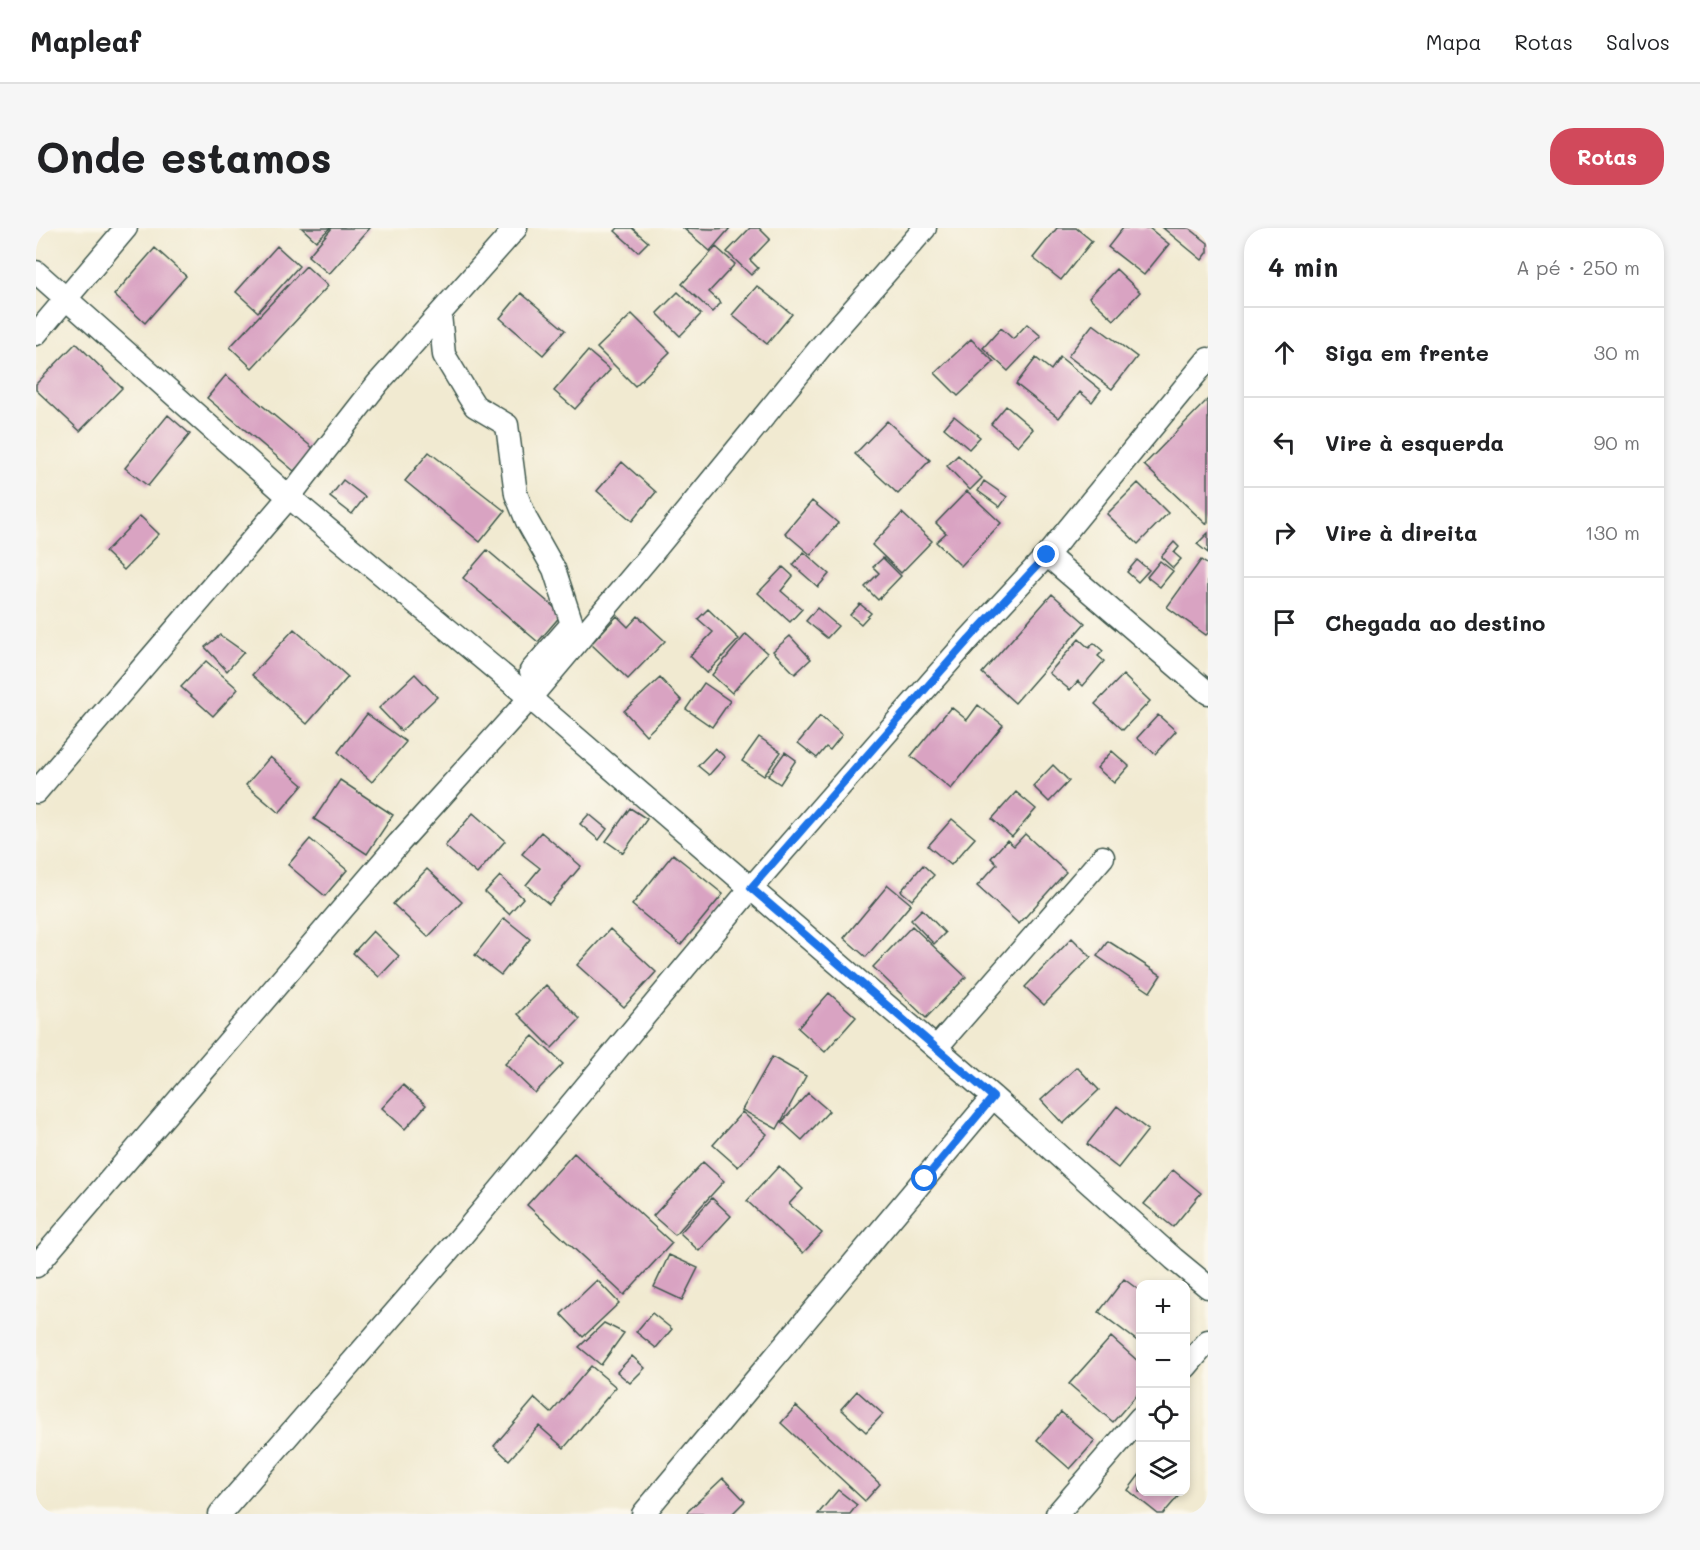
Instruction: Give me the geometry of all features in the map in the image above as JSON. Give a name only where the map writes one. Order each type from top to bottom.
[{"type":"street","points":[[36,334],[126,228]]},
{"type":"street","points":[[36,792],[289,497],[378,383],[516,228]]},
{"type":"street","points":[[36,1266],[399,843],[535,693],[663,541],[824,343],[925,228]]},
{"type":"street","points":[[36,272],[289,497],[535,693],[751,888],[1208,1287]]},
{"type":"street","points":[[440,314],[444,355],[468,395],[475,406],[507,425],[516,494],[527,520],[554,569],[572,624],[531,671],[535,693]]},
{"type":"street","points":[[220,1514],[459,1239],[751,888],[969,639],[1047,555],[1208,359]]},
{"type":"street","points":[[1047,555],[1208,693]]},
{"type":"street","points":[[936,1048],[1102,857]]},
{"type":"street","points":[[643,1514],[993,1097]]},
{"type":"street","points":[[1190,1361],[1208,1341]]},
{"type":"street","points":[[1058,1514],[1136,1423]]},
{"type":"building","points":[[302,228],[330,228],[316,241]]},
{"type":"building","points":[[332,228],[370,228],[329,274],[308,256]]},
{"type":"building","points":[[618,228],[632,228],[648,242],[638,252],[615,231]]},
{"type":"building","points":[[683,228],[712,229],[730,228],[710,251]]},
{"type":"building","points":[[750,228],[759,228],[770,239],[750,260],[758,268],[751,275],[727,252]]},
{"type":"building","points":[[1057,228],[1076,228],[1092,241],[1061,280],[1033,258]]},
{"type":"building","points":[[1123,228],[1149,228],[1169,244],[1144,275],[1108,247]]},
{"type":"building","points":[[1163,228],[1189,228],[1208,243],[1208,252],[1202,260]]},
{"type":"building","points":[[277,246],[299,266],[258,312],[236,292]]},
{"type":"building","points":[[716,247],[735,264],[709,292],[721,303],[712,312],[682,284]]},
{"type":"building","points":[[155,248],[186,276],[145,323],[114,295]]},
{"type":"building","points":[[306,266],[328,286],[252,368],[230,347]]},
{"type":"building","points":[[1116,269],[1140,292],[1114,320],[1089,297]]},
{"type":"building","points":[[757,286],[792,314],[767,344],[732,315]]},
{"type":"building","points":[[678,292],[701,314],[680,336],[657,313]]},
{"type":"building","points":[[521,293],[565,330],[543,355],[500,318]]},
{"type":"building","points":[[632,314],[670,352],[635,386],[597,348]]},
{"type":"building","points":[[1027,324],[1041,336],[1008,371],[983,348],[1001,328],[1013,339]]},
{"type":"building","points":[[1093,324],[1137,357],[1112,389],[1068,356]]},
{"type":"building","points":[[971,339],[994,362],[958,396],[935,373]]},
{"type":"building","points":[[76,343],[122,388],[80,431],[36,390],[36,384]]},
{"type":"building","points":[[588,351],[610,370],[575,409],[554,391]]},
{"type":"building","points":[[1060,357],[1101,390],[1092,402],[1080,392],[1059,418],[1016,384],[1036,358],[1051,370]]},
{"type":"building","points":[[226,375],[314,449],[294,471],[207,398]]},
{"type":"building","points":[[1208,399],[1208,522],[1206,524],[1144,465]]},
{"type":"building","points":[[1006,406],[1033,429],[1018,446],[991,424]]},
{"type":"building","points":[[168,415],[190,434],[148,486],[125,468]]},
{"type":"building","points":[[954,416],[980,437],[969,449],[944,428]]},
{"type":"building","points":[[887,421],[930,460],[898,494],[855,454]]},
{"type":"building","points":[[429,452],[505,511],[480,542],[405,481]]},
{"type":"building","points":[[958,455],[982,478],[970,490],[947,466]]},
{"type":"building","points":[[622,462],[656,492],[632,521],[597,491]]},
{"type":"building","points":[[343,480],[365,497],[352,514],[330,497]]},
{"type":"building","points":[[984,481],[1007,497],[1000,507],[978,491]]},
{"type":"building","points":[[1138,483],[1168,513],[1138,544],[1107,514]]},
{"type":"building","points":[[967,491],[1001,523],[961,566],[936,542],[946,533],[936,523]]},
{"type":"building","points":[[812,501],[838,523],[811,555],[785,533]]},
{"type":"building","points":[[902,513],[932,541],[901,573],[872,545]]},
{"type":"building","points":[[140,516],[159,534],[124,570],[105,552]]},
{"type":"building","points":[[1208,533],[1208,553],[1197,544]]},
{"type":"building","points":[[1174,542],[1179,547],[1174,553],[1181,559],[1173,568],[1161,557]]},
{"type":"building","points":[[487,550],[562,614],[538,642],[463,578]]},
{"type":"building","points":[[804,552],[829,574],[818,587],[793,565]]},
{"type":"building","points":[[883,558],[901,576],[878,600],[865,587],[879,573],[873,567]]},
{"type":"building","points":[[1137,560],[1149,570],[1138,582],[1127,572]]},
{"type":"building","points":[[1201,560],[1208,565],[1208,633],[1206,635],[1167,607]]},
{"type":"building","points":[[1160,561],[1173,571],[1160,587],[1147,577]]},
{"type":"building","points":[[783,567],[793,576],[781,591],[802,609],[790,622],[758,593]]},
{"type":"building","points":[[1052,594],[1085,623],[1015,703],[982,673]]},
{"type":"building","points":[[860,604],[871,613],[861,624],[850,615]]},
{"type":"building","points":[[817,608],[838,626],[827,638],[806,621]]},
{"type":"building","points":[[708,609],[739,639],[707,673],[690,656],[713,632],[698,619]]},
{"type":"building","points":[[617,616],[628,627],[638,616],[665,641],[628,679],[591,644]]},
{"type":"building","points":[[294,629],[348,677],[307,724],[252,675]]},
{"type":"building","points":[[746,634],[767,653],[732,693],[712,675]]},
{"type":"building","points":[[220,635],[244,652],[227,671],[205,647]]},
{"type":"building","points":[[790,636],[811,659],[795,674],[773,651]]},
{"type":"building","points":[[1079,639],[1089,648],[1094,643],[1103,651],[1098,656],[1104,661],[1083,686],[1078,681],[1070,690],[1049,673]]},
{"type":"building","points":[[206,661],[238,689],[213,716],[181,687]]},
{"type":"building","points":[[415,674],[437,697],[401,731],[379,708]]},
{"type":"building","points":[[1123,675],[1150,701],[1123,730],[1095,704]]},
{"type":"building","points":[[660,678],[682,701],[646,735],[624,711]]},
{"type":"building","points":[[704,683],[730,701],[712,727],[686,709]]},
{"type":"building","points":[[978,705],[1003,725],[951,789],[911,756],[951,707],[967,720]]},
{"type":"building","points":[[367,714],[406,742],[372,782],[338,752]]},
{"type":"building","points":[[1158,715],[1176,731],[1155,754],[1137,738]]},
{"type":"building","points":[[820,716],[842,735],[830,750],[826,747],[817,758],[798,743]]},
{"type":"building","points":[[759,737],[781,752],[764,776],[742,761]]},
{"type":"building","points":[[715,748],[725,757],[709,775],[698,766]]},
{"type":"building","points":[[1112,751],[1129,766],[1114,783],[1097,768]]},
{"type":"building","points":[[785,752],[796,760],[780,784],[768,776]]},
{"type":"building","points":[[270,757],[303,785],[279,813],[246,785]]},
{"type":"building","points":[[1053,765],[1069,781],[1049,802],[1033,786]]},
{"type":"building","points":[[340,780],[393,815],[367,854],[314,819]]},
{"type":"building","points":[[1016,792],[1036,809],[1012,837],[992,819]]},
{"type":"building","points":[[630,808],[647,819],[623,853],[606,841]]},
{"type":"building","points":[[473,813],[505,841],[477,874],[445,846]]},
{"type":"building","points":[[589,814],[607,829],[599,840],[580,824]]},
{"type":"building","points":[[952,819],[975,838],[951,865],[928,846]]},
{"type":"building","points":[[541,832],[581,866],[549,904],[526,885],[540,868],[522,854]]},
{"type":"building","points":[[1025,834],[1066,872],[1019,924],[977,886],[997,864],[991,858],[1007,840],[1014,846]]},
{"type":"building","points":[[310,839],[347,870],[325,896],[288,865]]},
{"type":"building","points":[[673,854],[723,894],[681,945],[632,905]]},
{"type":"building","points":[[923,865],[934,875],[912,900],[901,891]]},
{"type":"building","points":[[427,869],[462,902],[428,937],[393,904]]},
{"type":"building","points":[[500,876],[523,898],[509,914],[485,892]]},
{"type":"building","points":[[888,885],[911,904],[866,957],[844,938]]},
{"type":"building","points":[[922,909],[945,933],[934,944],[911,920]]},
{"type":"building","points":[[504,918],[530,939],[501,975],[475,955]]},
{"type":"building","points":[[912,926],[966,977],[926,1018],[873,967]]},
{"type":"building","points":[[610,929],[656,972],[624,1007],[577,965]]},
{"type":"building","points":[[373,931],[399,956],[379,977],[353,953]]},
{"type":"building","points":[[1072,938],[1091,957],[1044,1005],[1025,987]]},
{"type":"building","points":[[1108,941],[1161,975],[1150,992],[1097,956]]},
{"type":"building","points":[[546,985],[580,1019],[552,1048],[518,1014]]},
{"type":"building","points":[[829,993],[856,1017],[825,1052],[798,1028]]},
{"type":"building","points":[[533,1036],[563,1064],[535,1093],[505,1064]]},
{"type":"building","points":[[772,1057],[806,1076],[777,1129],[742,1110]]},
{"type":"building","points":[[1077,1067],[1099,1090],[1063,1124],[1041,1100]]},
{"type":"building","points":[[403,1085],[426,1105],[405,1129],[382,1108]]},
{"type":"building","points":[[808,1093],[829,1111],[802,1140],[782,1122]]},
{"type":"building","points":[[1117,1106],[1148,1130],[1118,1168],[1087,1144]]},
{"type":"building","points":[[742,1112],[767,1134],[738,1167],[713,1145]]},
{"type":"building","points":[[574,1153],[672,1243],[624,1295],[527,1205]]},
{"type":"building","points":[[703,1162],[724,1181],[675,1235],[653,1216]]},
{"type":"building","points":[[779,1166],[803,1189],[789,1204],[822,1233],[803,1253],[747,1201]]},
{"type":"building","points":[[1173,1170],[1201,1193],[1173,1227],[1144,1204]]},
{"type":"building","points":[[712,1198],[731,1216],[699,1251],[680,1233]]},
{"type":"building","points":[[669,1255],[698,1268],[682,1300],[654,1287]]},
{"type":"building","points":[[1124,1279],[1136,1288],[1136,1340],[1099,1312]]},
{"type":"building","points":[[597,1280],[619,1303],[583,1337],[561,1314]]},
{"type":"building","points":[[652,1313],[672,1329],[656,1348],[636,1332]]},
{"type":"building","points":[[604,1323],[624,1333],[601,1365],[579,1347]]},
{"type":"building","points":[[1111,1337],[1136,1359],[1136,1396],[1113,1422],[1069,1384]]},
{"type":"building","points":[[632,1356],[645,1368],[630,1383],[617,1372]]},
{"type":"building","points":[[591,1366],[616,1387],[564,1448],[539,1426],[509,1460],[494,1446],[535,1398],[551,1413]]},
{"type":"building","points":[[857,1391],[883,1414],[866,1432],[841,1409]]},
{"type":"building","points":[[796,1406],[880,1484],[865,1501],[781,1423]]},
{"type":"building","points":[[1061,1412],[1095,1441],[1070,1469],[1037,1440]]},
{"type":"building","points":[[723,1478],[745,1501],[732,1514],[688,1514],[687,1512]]},
{"type":"building","points":[[1136,1479],[1136,1496],[1179,1496],[1163,1514],[1158,1514],[1128,1490]]},
{"type":"building","points":[[838,1490],[857,1505],[850,1514],[818,1514]]},
{"type":"route","points":[[925,1179],[993,1097],[751,888],[969,639],[1047,555]]}]
